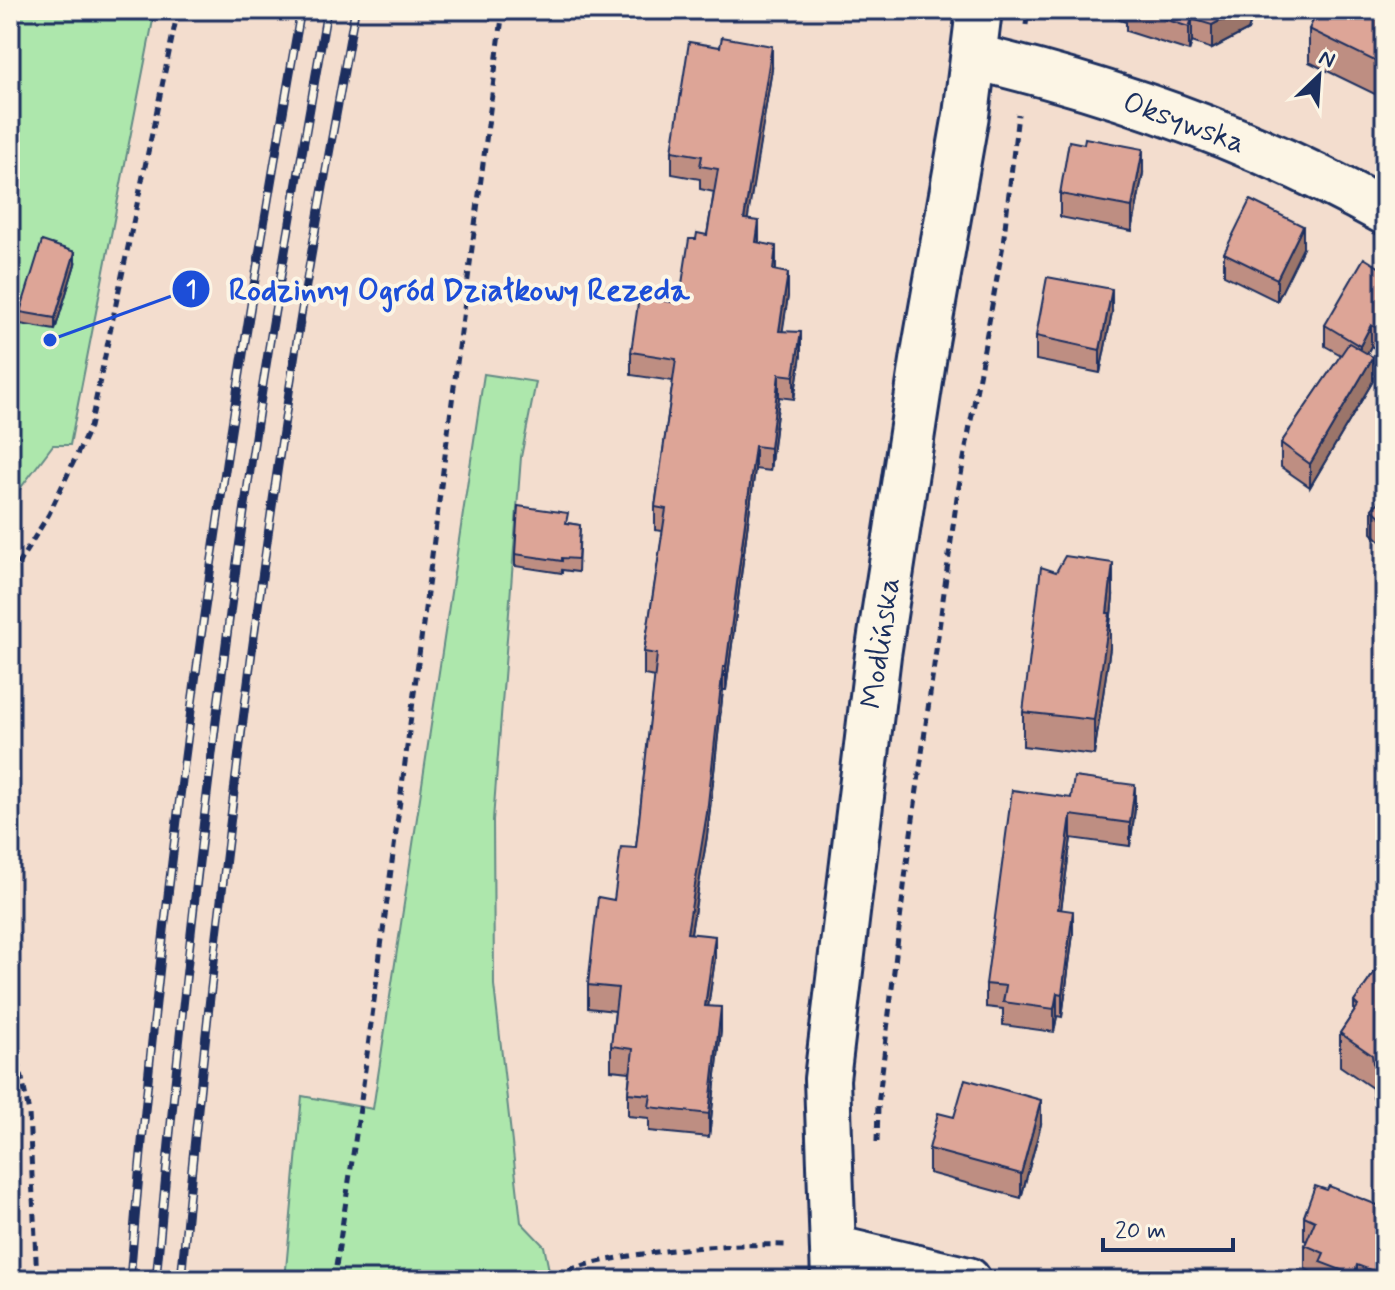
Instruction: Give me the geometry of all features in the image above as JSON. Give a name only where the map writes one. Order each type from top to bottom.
[{"type":"street","name":"Modlińska","points":[[834,1264],[827,1079],[878,655],[979,10]]},
{"type":"street","name":"Oksywska","points":[[974,57],[1077,85],[1211,130],[1323,178],[1385,212]]},
{"type":"street","points":[[834,1264],[968,1280]]},
{"type":"path","points":[[10,577],[49,514],[90,427],[178,10]]},
{"type":"path","points":[[334,1280],[360,1108],[503,10]]},
{"type":"path","points":[[877,1147],[878,1106],[906,870],[957,497],[1003,245],[1019,103]]},
{"type":"path","points":[[10,1019],[29,1113],[37,1280]]},
{"type":"path","points":[[528,1280],[543,1279],[589,1264],[736,1243],[834,1264]]},
{"type":"green space","points":[[10,10],[155,10],[70,445],[53,445],[10,502]]},
{"type":"green space","points":[[484,374],[536,382],[521,457],[493,820],[494,985],[521,1222],[544,1246],[551,1280],[285,1280],[302,1096],[373,1109]]},
{"type":"building","points":[[1137,10],[1241,10],[1212,25],[1192,19],[1189,27]]},
{"type":"building","points":[[1318,10],[1385,10],[1385,66],[1309,29]]},
{"type":"building","points":[[722,37],[772,46],[744,219],[759,221],[756,242],[776,246],[773,270],[788,273],[779,331],[801,332],[794,376],[779,374],[770,448],[755,446],[726,667],[723,667],[707,813],[687,933],[715,936],[705,1006],[721,1007],[709,1114],[649,1107],[651,1095],[628,1093],[633,1049],[611,1046],[618,988],[588,985],[598,897],[614,900],[621,847],[636,848],[657,654],[644,652],[666,509],[655,507],[676,359],[631,352],[639,297],[679,303],[689,239],[696,239],[697,233],[707,235],[718,169],[700,166],[702,156],[672,151],[689,42],[720,47]]},
{"type":"building","points":[[1085,138],[1143,149],[1132,207],[1060,194],[1069,141],[1084,144]]},
{"type":"building","points":[[1250,200],[1303,226],[1277,279],[1224,253]]},
{"type":"building","points":[[42,241],[75,252],[55,318],[20,312]]},
{"type":"building","points":[[1364,258],[1385,271],[1385,333],[1371,325],[1360,346],[1325,325]]},
{"type":"building","points":[[1047,277],[1112,289],[1100,350],[1036,336]]},
{"type":"building","points":[[1349,343],[1373,357],[1310,464],[1281,443]]},
{"type":"building","points":[[1385,495],[1385,521],[1372,509]]},
{"type":"building","points":[[518,506],[568,513],[566,523],[580,525],[578,559],[562,558],[562,561],[515,554]]},
{"type":"building","points":[[1065,556],[1113,563],[1107,613],[1110,613],[1094,720],[1023,712],[1041,567],[1056,572]]},
{"type":"building","points":[[1074,777],[1135,785],[1130,823],[1071,815],[1058,909],[1073,911],[1062,994],[1057,993],[1054,1009],[1003,1002],[1006,986],[986,984],[1012,790],[1071,798]]},
{"type":"building","points":[[1385,957],[1385,1073],[1380,1072],[1373,1063],[1372,1055],[1340,1033],[1358,1006],[1354,1002]]},
{"type":"building","points":[[965,1079],[1041,1100],[1021,1174],[929,1149],[938,1113],[954,1117]]},
{"type":"building","points":[[1315,1186],[1327,1190],[1329,1186],[1385,1208],[1384,1275],[1357,1265],[1354,1275],[1320,1262],[1324,1253],[1305,1245],[1315,1221],[1304,1216]]},
{"type":"railway","points":[[130,1280],[161,961],[200,643],[247,326],[301,10]]},
{"type":"railway","points":[[156,1280],[189,948],[229,617],[269,349],[327,10]]},
{"type":"railway","points":[[181,1280],[217,936],[260,594],[300,321],[355,10]]},
{"type":"place","name":"Rodzinny Ogród Działkowy Rezeda","points":[[50,340]]}]
